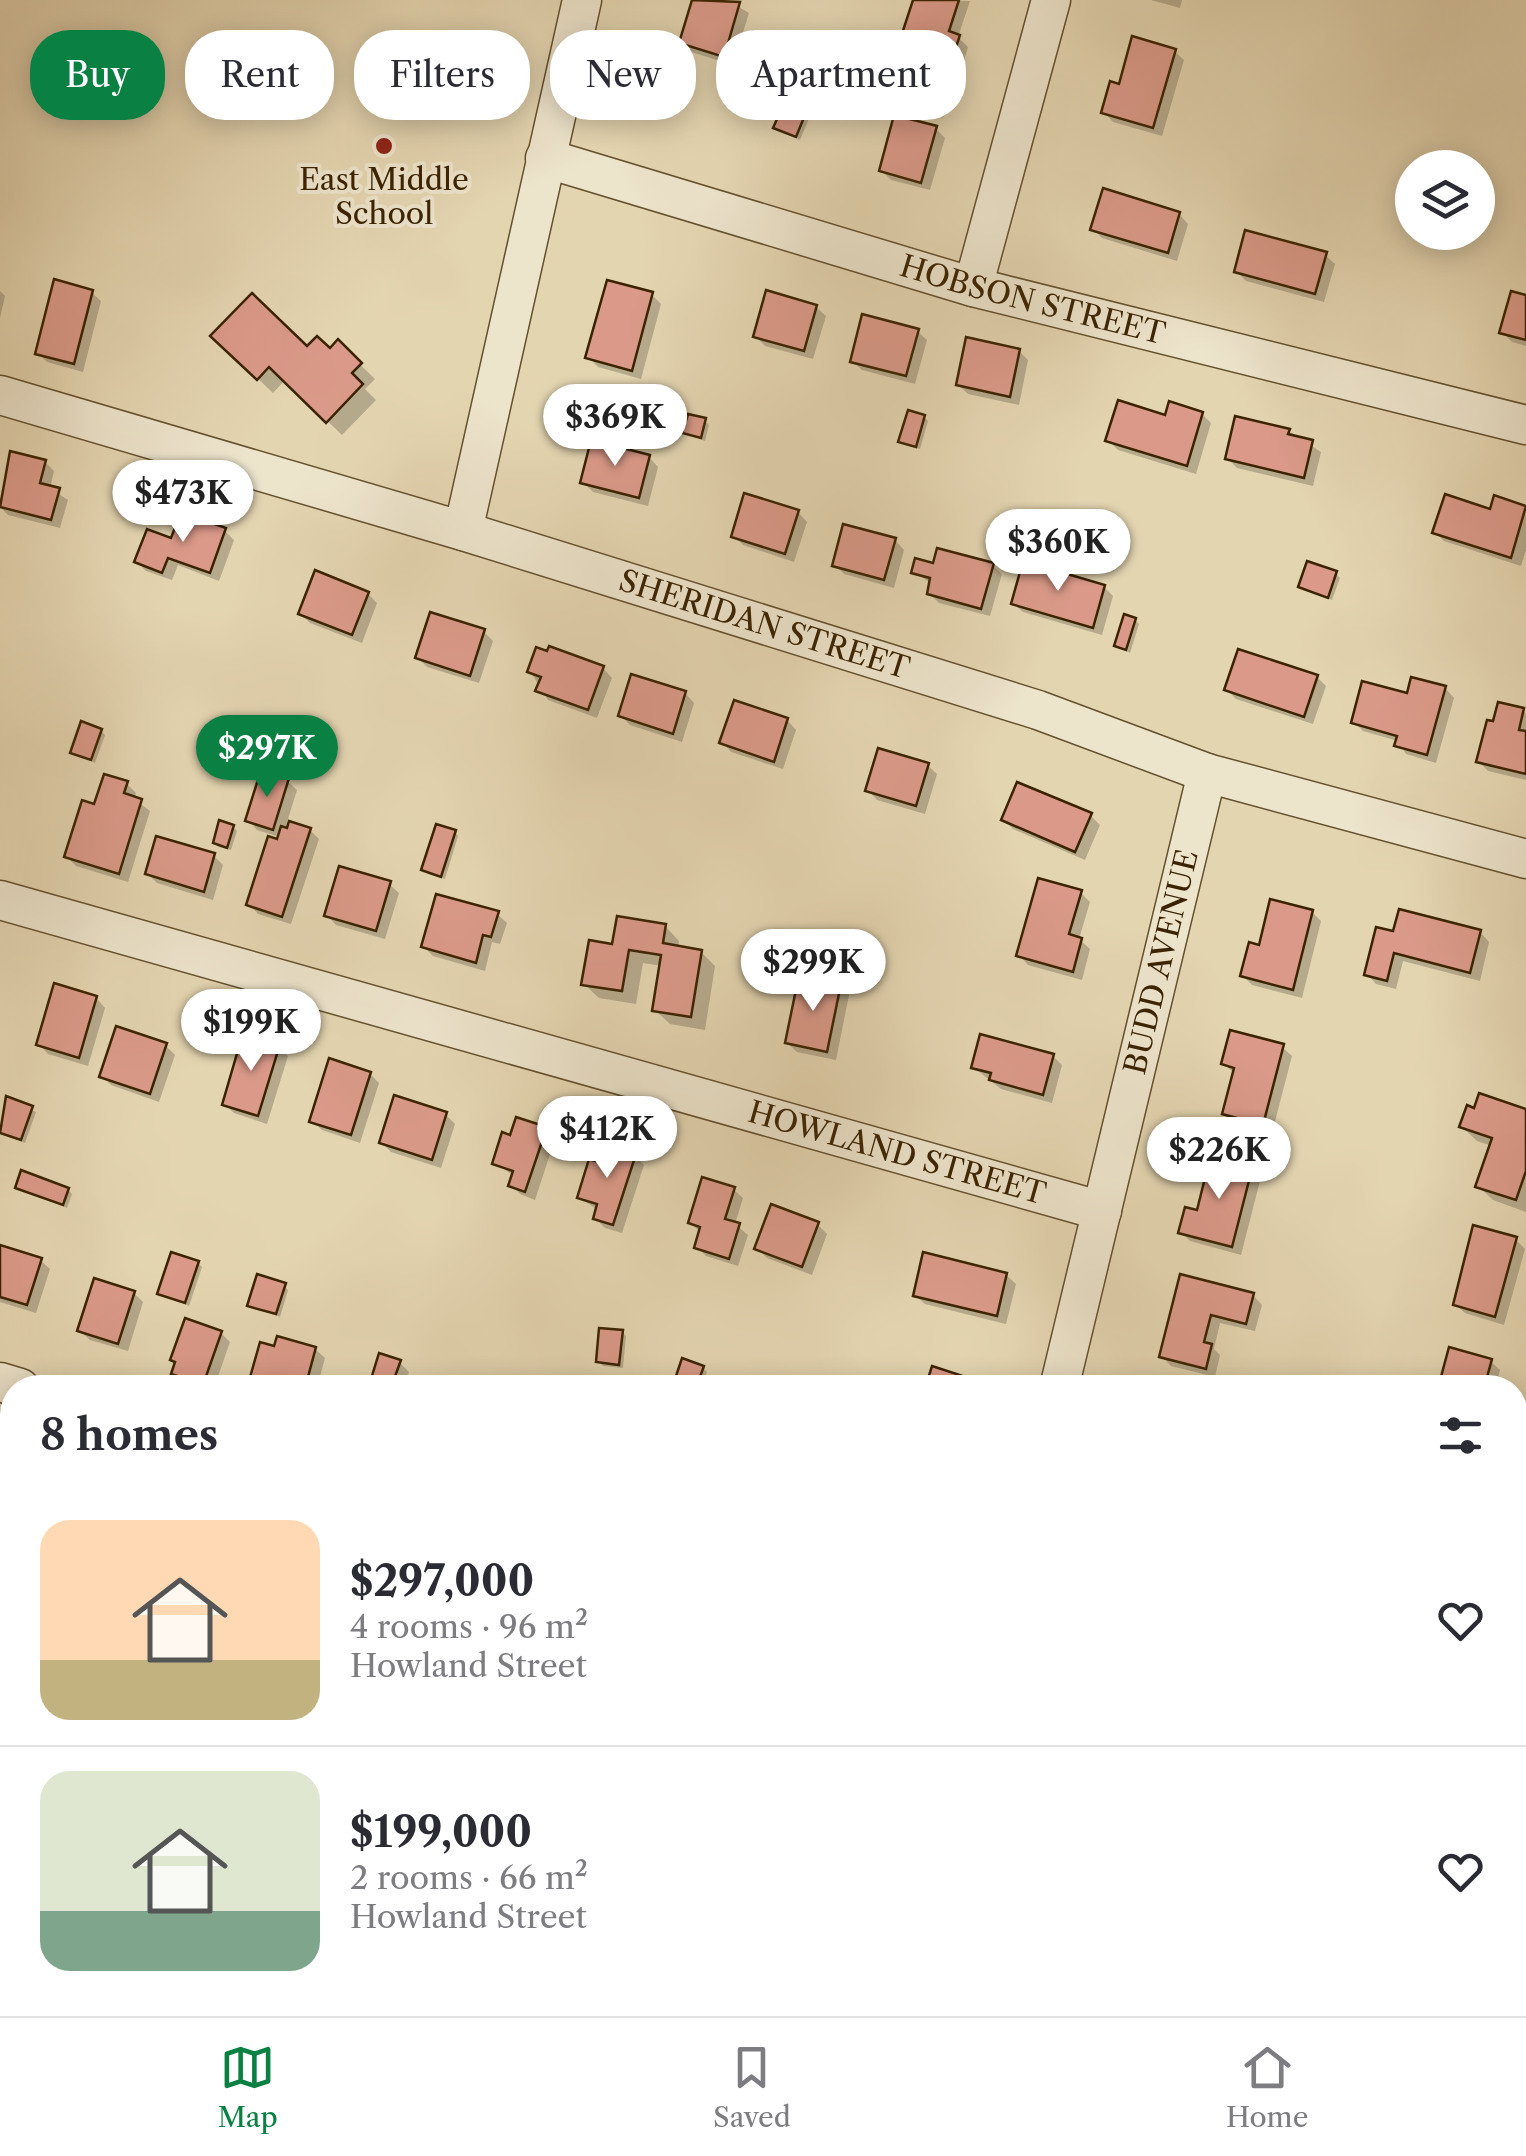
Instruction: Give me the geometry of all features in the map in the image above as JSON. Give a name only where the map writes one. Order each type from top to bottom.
[{"type":"street","points":[[463,531],[582,0]]},
{"type":"street","points":[[973,287],[1051,0]]},
{"type":"street","name":"HOBSON STREET","points":[[545,158],[973,287],[1526,425]]},
{"type":"street","name":"SHERIDAN STREET","points":[[0,395],[463,531],[1020,704],[1207,772],[1526,858]]},
{"type":"street","name":"BUDD AVENUE","points":[[1063,1375],[1207,772]]},
{"type":"street","name":"HOWLAND STREET","points":[[0,900],[1102,1211]]},
{"type":"building","points":[[692,0],[740,2],[732,30],[716,30],[716,55],[696,48],[696,30],[683,30]]},
{"type":"building","points":[[913,0],[959,0],[949,30],[903,30]]},
{"type":"building","points":[[1132,36],[1176,49],[1153,128],[1101,113],[1110,81],[1119,84]]},
{"type":"building","points":[[777,120],[803,120],[796,137],[773,128]]},
{"type":"building","points":[[893,120],[937,126],[921,183],[879,171]]},
{"type":"building","points":[[1103,188],[1180,212],[1168,253],[1090,230]]},
{"type":"building","points":[[1245,230],[1327,252],[1315,294],[1234,272]]},
{"type":"building","points":[[54,279],[93,290],[74,364],[35,354]]},
{"type":"building","points":[[607,280],[653,292],[632,371],[585,358]]},
{"type":"building","points":[[766,290],[817,305],[804,351],[753,337]]},
{"type":"building","points":[[1511,291],[1526,295],[1526,340],[1499,333]]},
{"type":"building","points":[[252,293],[307,346],[317,336],[330,348],[338,339],[362,363],[352,373],[363,384],[326,423],[269,367],[257,380],[210,336]]},
{"type":"building","points":[[862,314],[919,329],[906,376],[850,362]]},
{"type":"building","points":[[966,337],[1020,349],[1010,397],[956,385]]},
{"type":"building","points":[[1118,400],[1165,415],[1169,401],[1203,412],[1187,466],[1105,441]]},
{"type":"building","points":[[908,410],[925,415],[916,447],[898,442]]},
{"type":"building","points":[[688,414],[706,418],[701,438],[682,433]]},
{"type":"building","points":[[1235,416],[1290,429],[1288,434],[1313,440],[1304,478],[1225,459]]},
{"type":"building","points":[[591,440],[650,455],[639,498],[580,483]]},
{"type":"building","points":[[10,451],[46,460],[40,483],[60,488],[51,520],[0,507]]},
{"type":"building","points":[[744,493],[799,510],[785,554],[731,537]]},
{"type":"building","points":[[1445,494],[1490,509],[1494,495],[1526,506],[1511,558],[1432,533]]},
{"type":"building","points":[[181,512],[226,528],[210,573],[168,558],[162,573],[134,562],[147,529],[171,538]]},
{"type":"building","points":[[843,524],[896,538],[884,580],[832,566]]},
{"type":"building","points":[[937,548],[994,563],[981,609],[927,594],[930,578],[911,573],[915,558],[933,563]]},
{"type":"building","points":[[1023,561],[1105,585],[1093,628],[1011,604]]},
{"type":"building","points":[[1307,561],[1337,571],[1328,598],[1298,587]]},
{"type":"building","points":[[315,570],[369,592],[352,635],[298,614]]},
{"type":"building","points":[[430,612],[485,629],[470,676],[415,658]]},
{"type":"building","points":[[1124,614],[1136,618],[1126,650],[1114,646]]},
{"type":"building","points":[[549,646],[604,666],[588,710],[535,691],[541,677],[527,672],[536,647],[547,651]]},
{"type":"building","points":[[1238,649],[1318,675],[1304,717],[1224,690]]},
{"type":"building","points":[[631,674],[686,691],[673,734],[618,716]]},
{"type":"building","points":[[1411,677],[1446,686],[1427,755],[1394,746],[1397,736],[1351,723],[1362,681],[1407,693]]},
{"type":"building","points":[[734,700],[788,718],[774,762],[719,743]]},
{"type":"building","points":[[1498,702],[1524,708],[1519,730],[1526,731],[1526,774],[1476,762],[1487,720],[1493,721]]},
{"type":"building","points":[[81,721],[102,729],[91,760],[70,753]]},
{"type":"building","points":[[878,748],[929,763],[916,806],[865,791]]},
{"type":"building","points":[[261,770],[289,778],[273,830],[245,821]]},
{"type":"building","points":[[104,774],[128,781],[124,793],[142,799],[119,874],[64,857],[82,800],[94,804]]},
{"type":"building","points":[[1017,782],[1092,813],[1075,852],[1001,820]]},
{"type":"building","points":[[219,820],[234,825],[227,848],[213,843]]},
{"type":"building","points":[[289,821],[311,828],[282,917],[246,905],[268,836],[277,839],[281,826],[287,828]]},
{"type":"building","points":[[436,824],[456,830],[441,877],[421,870]]},
{"type":"building","points":[[156,836],[215,853],[204,892],[145,874]]},
{"type":"building","points":[[339,866],[391,881],[376,931],[324,916]]},
{"type":"building","points":[[1038,878],[1082,890],[1069,934],[1082,938],[1073,972],[1016,956]]},
{"type":"building","points":[[436,894],[499,911],[491,937],[483,935],[476,963],[421,947]]},
{"type":"building","points":[[1270,899],[1313,910],[1293,990],[1240,976],[1249,942],[1259,945]]},
{"type":"building","points":[[1399,909],[1481,930],[1470,973],[1394,953],[1387,981],[1364,975],[1376,927],[1393,931]]},
{"type":"building","points":[[617,916],[666,924],[663,943],[702,950],[691,1017],[652,1011],[661,955],[629,950],[622,991],[581,985],[589,940],[612,944]]},
{"type":"building","points":[[799,975],[841,984],[827,1052],[785,1043]]},
{"type":"building","points":[[54,983],[97,996],[79,1058],[36,1045]]},
{"type":"building","points":[[116,1026],[167,1043],[150,1094],[99,1077]]},
{"type":"building","points":[[1230,1030],[1284,1044],[1263,1125],[1222,1114],[1234,1068],[1221,1064]]},
{"type":"building","points":[[243,1033],[280,1044],[258,1116],[222,1105]]},
{"type":"building","points":[[980,1034],[1054,1054],[1043,1095],[989,1080],[991,1073],[971,1068]]},
{"type":"building","points":[[329,1058],[371,1072],[351,1135],[309,1122]]},
{"type":"building","points":[[1479,1093],[1526,1109],[1526,1171],[1516,1200],[1475,1187],[1492,1138],[1459,1127],[1467,1105],[1474,1108]]},
{"type":"building","points":[[394,1095],[447,1112],[432,1160],[379,1143]]},
{"type":"building","points":[[6,1096],[33,1106],[21,1140],[0,1133]]},
{"type":"building","points":[[516,1117],[547,1127],[525,1192],[508,1186],[513,1171],[492,1164],[502,1132],[510,1135]]},
{"type":"building","points":[[601,1142],[636,1154],[613,1225],[593,1219],[597,1204],[577,1198],[589,1159],[595,1161]]},
{"type":"building","points":[[1211,1154],[1253,1165],[1232,1247],[1178,1233],[1185,1207],[1197,1210]]},
{"type":"building","points":[[21,1170],[69,1188],[63,1205],[15,1188]]},
{"type":"building","points":[[702,1177],[735,1187],[725,1219],[740,1223],[729,1259],[694,1248],[700,1227],[688,1223]]},
{"type":"building","points":[[771,1204],[819,1222],[802,1267],[754,1249]]},
{"type":"building","points":[[1473,1225],[1517,1237],[1495,1317],[1453,1305]]},
{"type":"building","points":[[0,1245],[42,1258],[27,1305],[0,1297]]},
{"type":"building","points":[[171,1252],[199,1261],[185,1303],[157,1294]]},
{"type":"building","points":[[923,1252],[1007,1273],[997,1316],[913,1296]]},
{"type":"building","points":[[257,1274],[286,1283],[276,1314],[247,1306]]},
{"type":"building","points":[[1180,1274],[1254,1293],[1246,1324],[1211,1315],[1204,1342],[1212,1344],[1206,1369],[1159,1357]]},
{"type":"building","points":[[94,1278],[135,1291],[118,1344],[77,1331]]},
{"type":"building","points":[[185,1318],[222,1331],[207,1375],[171,1374],[175,1362],[170,1360]]},
{"type":"building","points":[[599,1328],[623,1330],[619,1365],[596,1362]]},
{"type":"building","points":[[277,1336],[316,1347],[308,1375],[251,1375],[260,1342],[274,1346]]},
{"type":"building","points":[[1449,1347],[1492,1359],[1488,1375],[1441,1375]]},
{"type":"building","points":[[379,1353],[401,1360],[395,1375],[372,1375]]},
{"type":"building","points":[[682,1358],[704,1366],[701,1375],[676,1375]]},
{"type":"building","points":[[932,1366],[960,1375],[929,1375]]},
{"type":"place","name":"East Middle School","points":[[384,146]]}]
